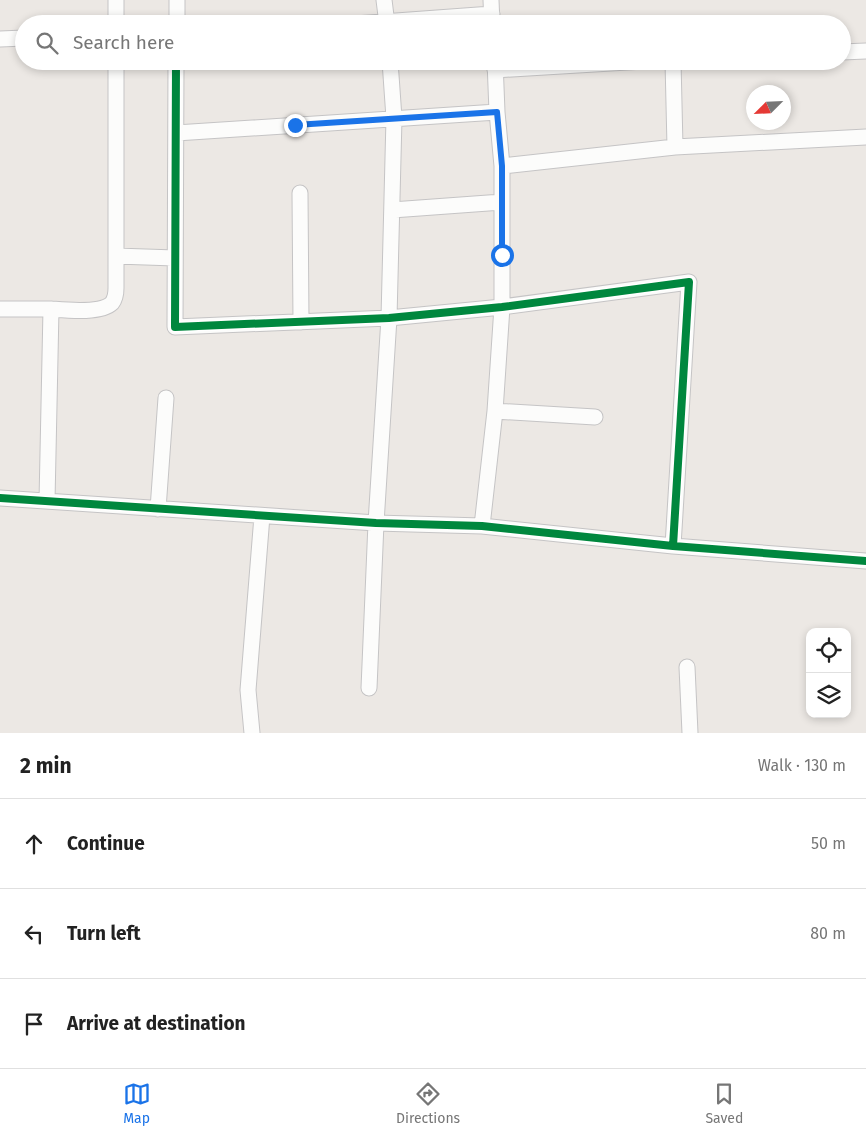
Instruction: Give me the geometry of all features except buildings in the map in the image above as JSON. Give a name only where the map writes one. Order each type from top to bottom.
[{"type":"street","points":[[116,0],[116,15]]},
{"type":"street","points":[[176,15],[177,0]]},
{"type":"street","points":[[384,0],[386,15]]},
{"type":"street","points":[[468,15],[491,13]]},
{"type":"street","points":[[0,39],[15,38]]},
{"type":"street","points":[[851,52],[866,51]]},
{"type":"street","points":[[0,309],[77,311],[106,306],[112,303],[115,298],[116,70]]},
{"type":"street","points":[[176,70],[175,327],[389,318],[502,307],[689,282],[673,546]]},
{"type":"street","points":[[369,688],[376,523],[389,318],[394,118],[391,70]]},
{"type":"street","points":[[482,526],[495,410],[502,307],[502,166],[495,70]]},
{"type":"street","points":[[673,70],[675,147]]},
{"type":"street","points":[[176,133],[497,112]]},
{"type":"street","points":[[502,166],[675,147],[866,137]]},
{"type":"street","points":[[300,193],[301,322]]},
{"type":"street","points":[[392,210],[502,202]]},
{"type":"street","points":[[116,256],[175,258]]},
{"type":"street","points":[[47,501],[51,309]]},
{"type":"street","points":[[158,508],[166,398]]},
{"type":"street","points":[[495,410],[595,418]]},
{"type":"street","points":[[0,498],[376,523],[482,526],[673,546],[866,561]]},
{"type":"street","points":[[252,733],[248,690],[262,516]]},
{"type":"street","points":[[686,667],[690,733]]},
{"type":"cycle path","points":[[176,70],[175,327],[389,318],[502,307],[689,282],[673,546]]},
{"type":"cycle path","points":[[0,498],[376,523],[482,526],[673,546],[866,561]]},
{"type":"route","points":[[295,125],[497,112],[502,166],[502,255]]}]
